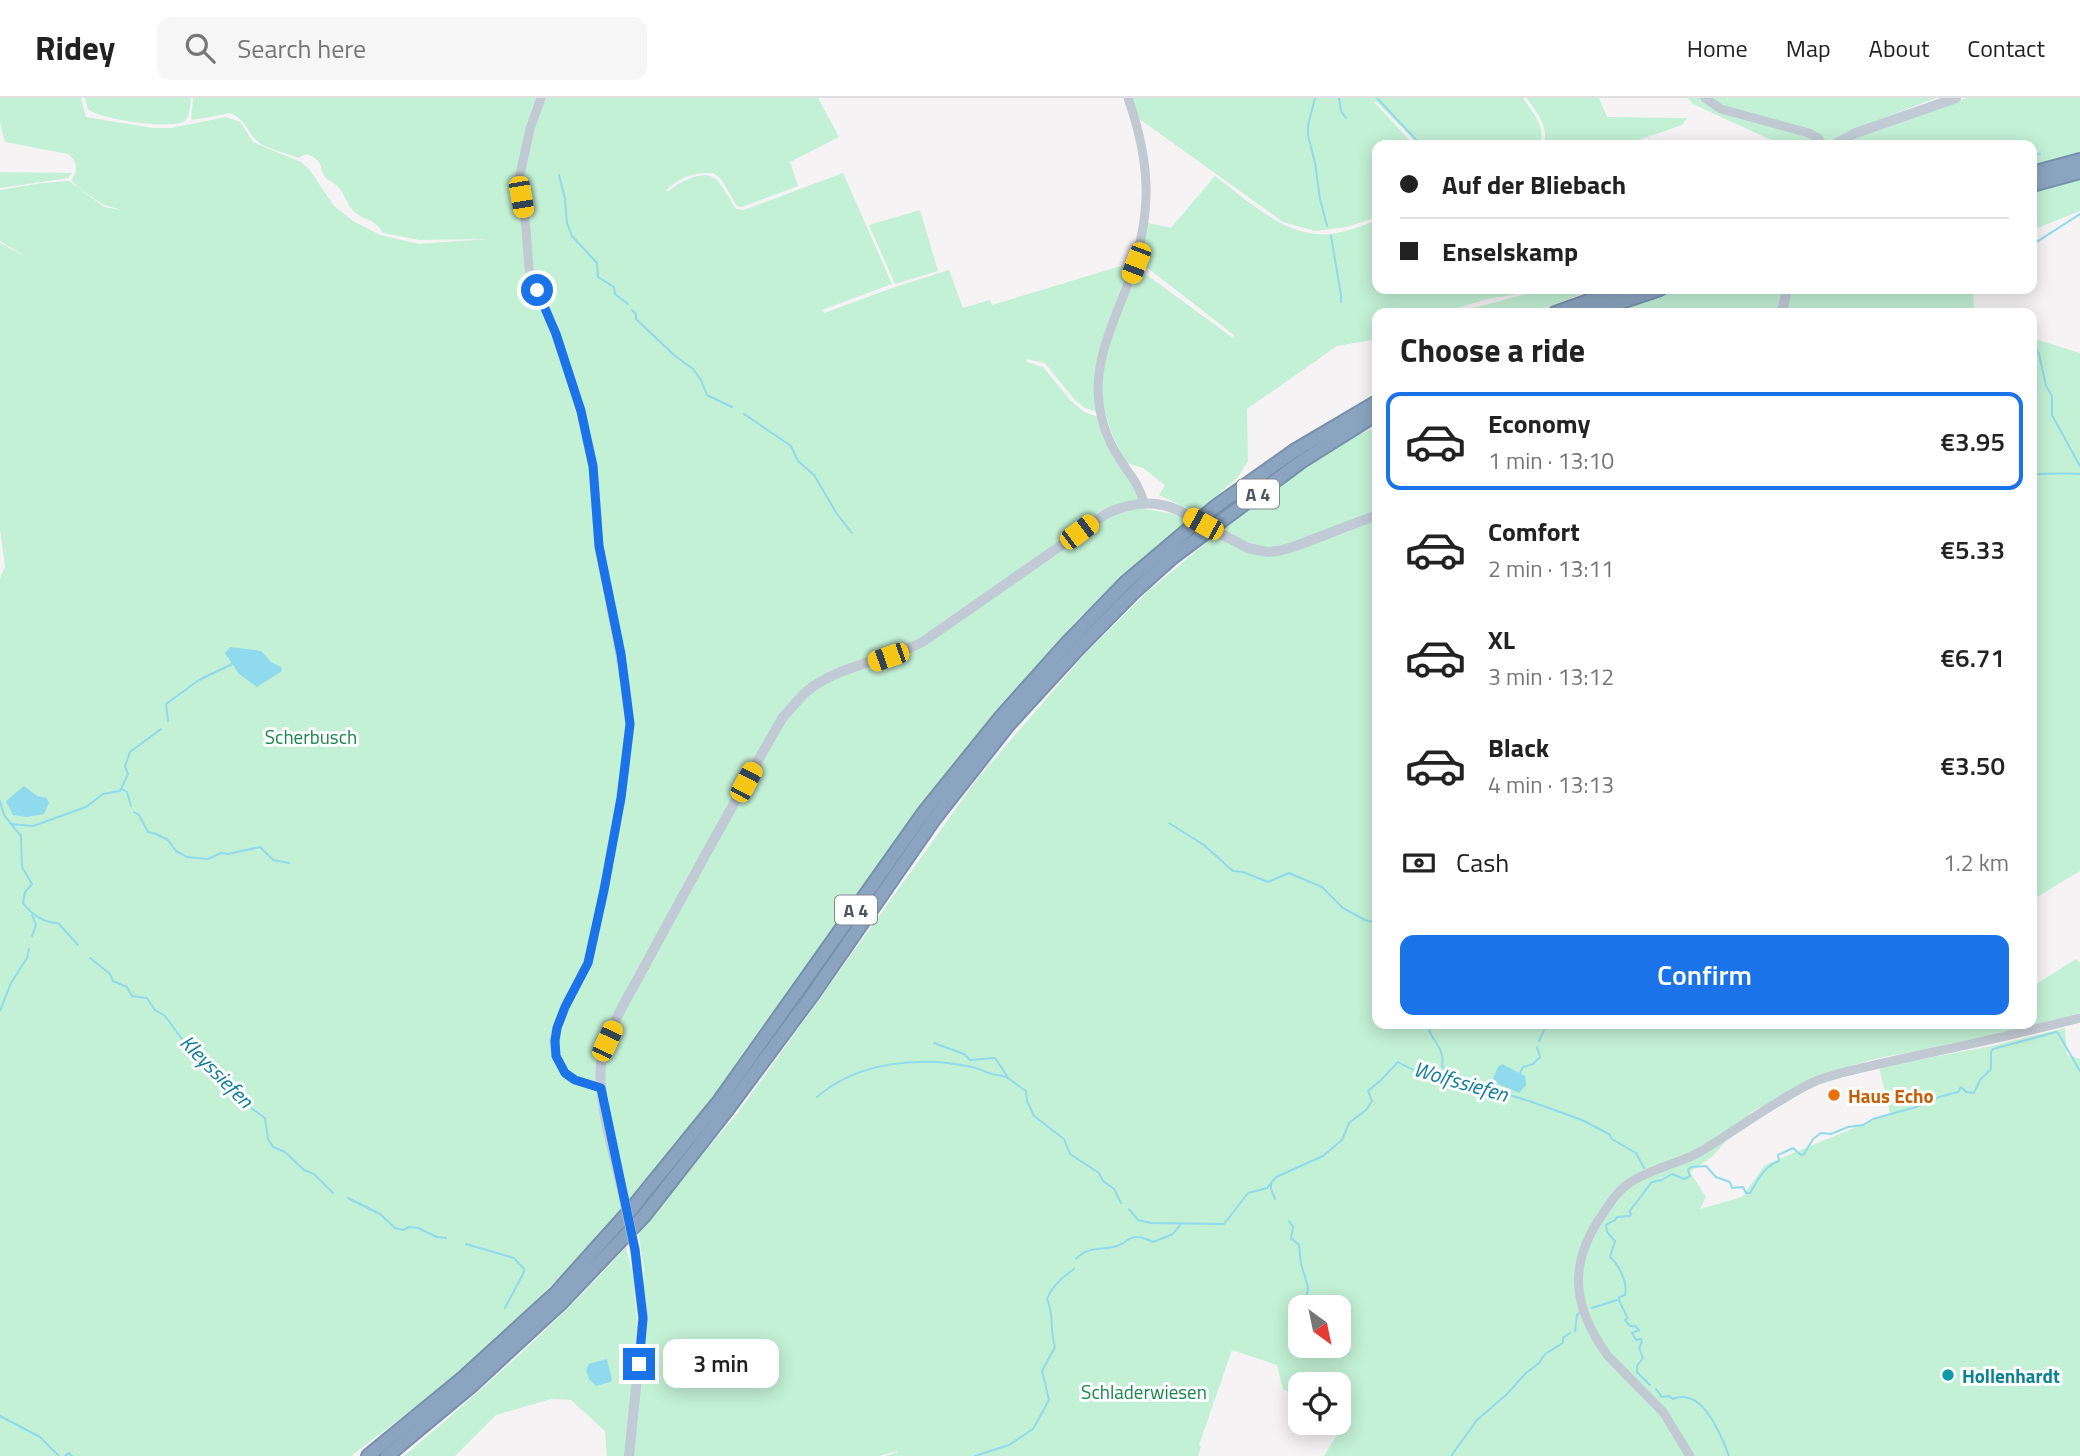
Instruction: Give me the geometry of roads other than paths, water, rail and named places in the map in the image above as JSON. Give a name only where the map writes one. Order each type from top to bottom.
[{"type":"highway","points":[[2037,172],[2080,160]]},
{"type":"highway","points":[[2037,184],[2080,172]]},
{"type":"highway","points":[[1569,308],[1608,294]]},
{"type":"highway","points":[[1604,308],[1645,294]]},
{"type":"highway","points":[[1625,308],[1658,294]]},
{"type":"highway","name":"A 4","points":[[368,1456],[463,1378],[555,1294],[633,1207],[720,1100],[925,811],[1000,718],[1067,643],[1126,582],[1215,508],[1294,451],[1372,405]]},
{"type":"highway","name":"A 4","points":[[387,1456],[471,1386],[552,1311],[644,1216],[788,1028],[935,818],[1009,724],[1076,651],[1135,591],[1174,557],[1302,461],[1372,417]]},
{"type":"highway","points":[[1344,434],[1350,435],[1372,427]]},
{"type":"main road","points":[[1843,140],[1956,98]]},
{"type":"main road","points":[[629,1456],[643,1318],[635,1250],[601,1088],[603,1053],[623,1007],[783,717],[806,692],[836,674],[903,652],[924,641],[1096,519],[1124,506],[1162,504],[1248,548],[1267,552],[1293,547],[1372,517]]},
{"type":"street","points":[[541,98],[530,130],[519,179],[529,269],[556,334],[581,411],[593,466],[599,546],[623,668],[630,724],[621,798],[588,963],[565,1007],[555,1041],[556,1056],[565,1073],[575,1080],[601,1088]]},
{"type":"street","points":[[1128,98],[1144,155],[1146,219],[1136,263],[1100,360],[1098,388],[1101,415],[1108,437],[1141,491],[1144,503]]},
{"type":"street","points":[[1705,98],[1721,109],[1809,133],[1819,140]]},
{"type":"street","points":[[2037,1029],[2080,1018]]},
{"type":"street","points":[[1690,1456],[1664,1412],[1601,1346],[1579,1295],[1583,1248],[1593,1228],[1621,1189],[1650,1172],[1696,1154],[1816,1080],[2036,1029]]},
{"type":"water","points":[[230,647],[261,651],[271,662],[281,667],[282,671],[257,687],[239,674],[225,653]]},
{"type":"water","points":[[24,786],[37,796],[47,798],[49,803],[44,814],[27,817],[13,815],[6,801]]},
{"type":"water","points":[[1502,1064],[1525,1076],[1526,1085],[1519,1093],[1493,1079]]},
{"type":"water","points":[[607,1359],[612,1380],[596,1386],[589,1379],[586,1370],[589,1364]]},
{"type":"waterway","points":[[1315,98],[1308,135],[1327,226]]},
{"type":"waterway","points":[[1339,98],[1341,111],[1346,118]]},
{"type":"waterway","points":[[1377,98],[1416,140]]},
{"type":"waterway","points":[[559,175],[567,223],[572,236],[597,263],[598,277],[614,287],[615,294],[628,304]]},
{"type":"waterway","points":[[2037,242],[2080,214]]},
{"type":"waterway","points":[[1331,236],[1341,302]]},
{"type":"waterway","points":[[632,310],[636,319],[693,369],[707,395],[732,407]]},
{"type":"waterway","points":[[2037,350],[2046,386],[2052,396],[2052,415],[2080,466]]},
{"type":"waterway","points":[[744,414],[791,446],[798,461],[814,475],[837,514],[852,533]]},
{"type":"waterway","points":[[2037,474],[2080,474]]},
{"type":"waterway","points":[[168,721],[166,704],[199,680],[232,664]]},
{"type":"waterway","points":[[11,824],[33,826],[86,807],[103,794],[120,791],[128,774],[125,766],[130,752],[161,729]]},
{"type":"waterway","points":[[122,789],[127,792],[131,806]]},
{"type":"waterway","name":"Kleyssiefen","points":[[0,801],[4,815],[21,836],[22,867],[32,884],[25,892],[23,903],[38,917],[58,923],[78,945]]},
{"type":"waterway","points":[[134,812],[139,815],[148,832],[168,840],[176,851],[187,857],[208,859],[221,853],[260,847],[273,860],[289,863]]},
{"type":"waterway","points":[[1169,823],[1204,845],[1233,871],[1268,882],[1289,873],[1322,887],[1343,908],[1372,922]]},
{"type":"waterway","points":[[32,915],[36,925],[32,936]]},
{"type":"waterway","points":[[0,1011],[29,949]]},
{"type":"waterway","name":"Kleyssiefen","points":[[90,958],[110,974],[113,981],[127,987],[132,996],[147,998],[155,1010],[165,1016],[188,1047],[200,1055],[240,1094],[244,1103],[265,1118],[268,1139],[273,1147],[285,1152],[304,1170],[314,1174],[333,1193]]},
{"type":"waterway","points":[[1430,1029],[1441,1051],[1442,1066],[1450,1073]]},
{"type":"waterway","points":[[1539,1041],[1545,1029]]},
{"type":"waterway","points":[[1652,1182],[1672,1174],[1684,1179],[1690,1176],[1688,1170],[1691,1167],[1706,1166],[1716,1177],[1730,1182],[1732,1188],[1743,1187],[1746,1193],[1750,1193],[1765,1170],[1779,1161],[1778,1155],[1793,1148],[1801,1155],[1804,1154],[1813,1139],[1821,1133],[1831,1134],[1930,1103],[1939,1097],[1958,1092],[1961,1087],[1966,1092],[1974,1093],[1980,1080],[1991,1069],[1993,1049],[2056,1032],[2080,1071]]},
{"type":"waterway","points":[[934,1043],[964,1054],[970,1060],[995,1058],[1007,1076]]},
{"type":"waterway","points":[[1520,1073],[1523,1067],[1533,1064],[1540,1057],[1537,1047]]},
{"type":"waterway","name":"Wolfssiefen","points":[[1129,1209],[1138,1220],[1151,1223],[1224,1224],[1248,1193],[1267,1188],[1276,1177],[1323,1156],[1342,1140],[1349,1123],[1366,1110],[1372,1101],[1368,1091],[1398,1062],[1430,1075],[1450,1073],[1454,1078],[1582,1120],[1609,1134],[1612,1139],[1636,1153],[1644,1168]]},
{"type":"waterway","name":"Wolfssiefen","points":[[817,1097],[851,1076],[891,1064],[952,1064],[1006,1077],[1026,1091],[1034,1116],[1064,1139],[1070,1154],[1099,1173],[1103,1181],[1114,1189],[1121,1203]]},
{"type":"waterway","points":[[1271,1183],[1275,1199]]},
{"type":"waterway","points":[[1650,1385],[1637,1372],[1637,1366],[1643,1358],[1639,1348],[1642,1342],[1641,1339],[1636,1340],[1632,1333],[1639,1330],[1625,1320],[1627,1318],[1619,1297],[1625,1295],[1625,1285],[1619,1269],[1610,1257],[1615,1241],[1607,1232],[1606,1225],[1617,1217],[1630,1216],[1629,1212],[1651,1183]]},
{"type":"waterway","name":"Kleyssiefen","points":[[348,1198],[380,1214],[395,1228],[418,1228],[446,1238]]},
{"type":"waterway","points":[[1289,1221],[1293,1227],[1291,1238],[1299,1245],[1308,1287],[1307,1295]]},
{"type":"waterway","points":[[1076,1259],[1086,1252],[1117,1246],[1134,1237],[1153,1242],[1173,1234],[1180,1225]]},
{"type":"waterway","name":"Kleyssiefen","points":[[466,1244],[514,1258],[524,1269],[505,1308]]},
{"type":"waterway","points":[[975,1456],[1009,1445],[1033,1429],[1049,1400],[1042,1371],[1055,1347],[1047,1299],[1058,1282],[1074,1269]]},
{"type":"waterway","points":[[1592,1308],[1617,1300]]},
{"type":"waterway","points":[[1575,1331],[1577,1315],[1580,1312]]},
{"type":"waterway","points":[[1451,1456],[1477,1420],[1539,1363],[1545,1354],[1563,1343],[1563,1338],[1570,1333]]},
{"type":"waterway","points":[[1656,1389],[1662,1397],[1684,1397],[1702,1406],[1716,1426],[1729,1456]]},
{"type":"waterway","points":[[0,1416],[40,1437],[59,1456]]},
{"type":"waterway","points":[[65,1456],[69,1453],[72,1456]]},
{"type":"place","name":"Haus Echo","points":[[1834,1095]]},
{"type":"place","name":"Hollenhardt","points":[[1948,1375]]},
{"type":"park label","name":"Scherbusch","points":[[311,736]]},
{"type":"park label","name":"Schladerwiesen","points":[[1144,1391]]}]
